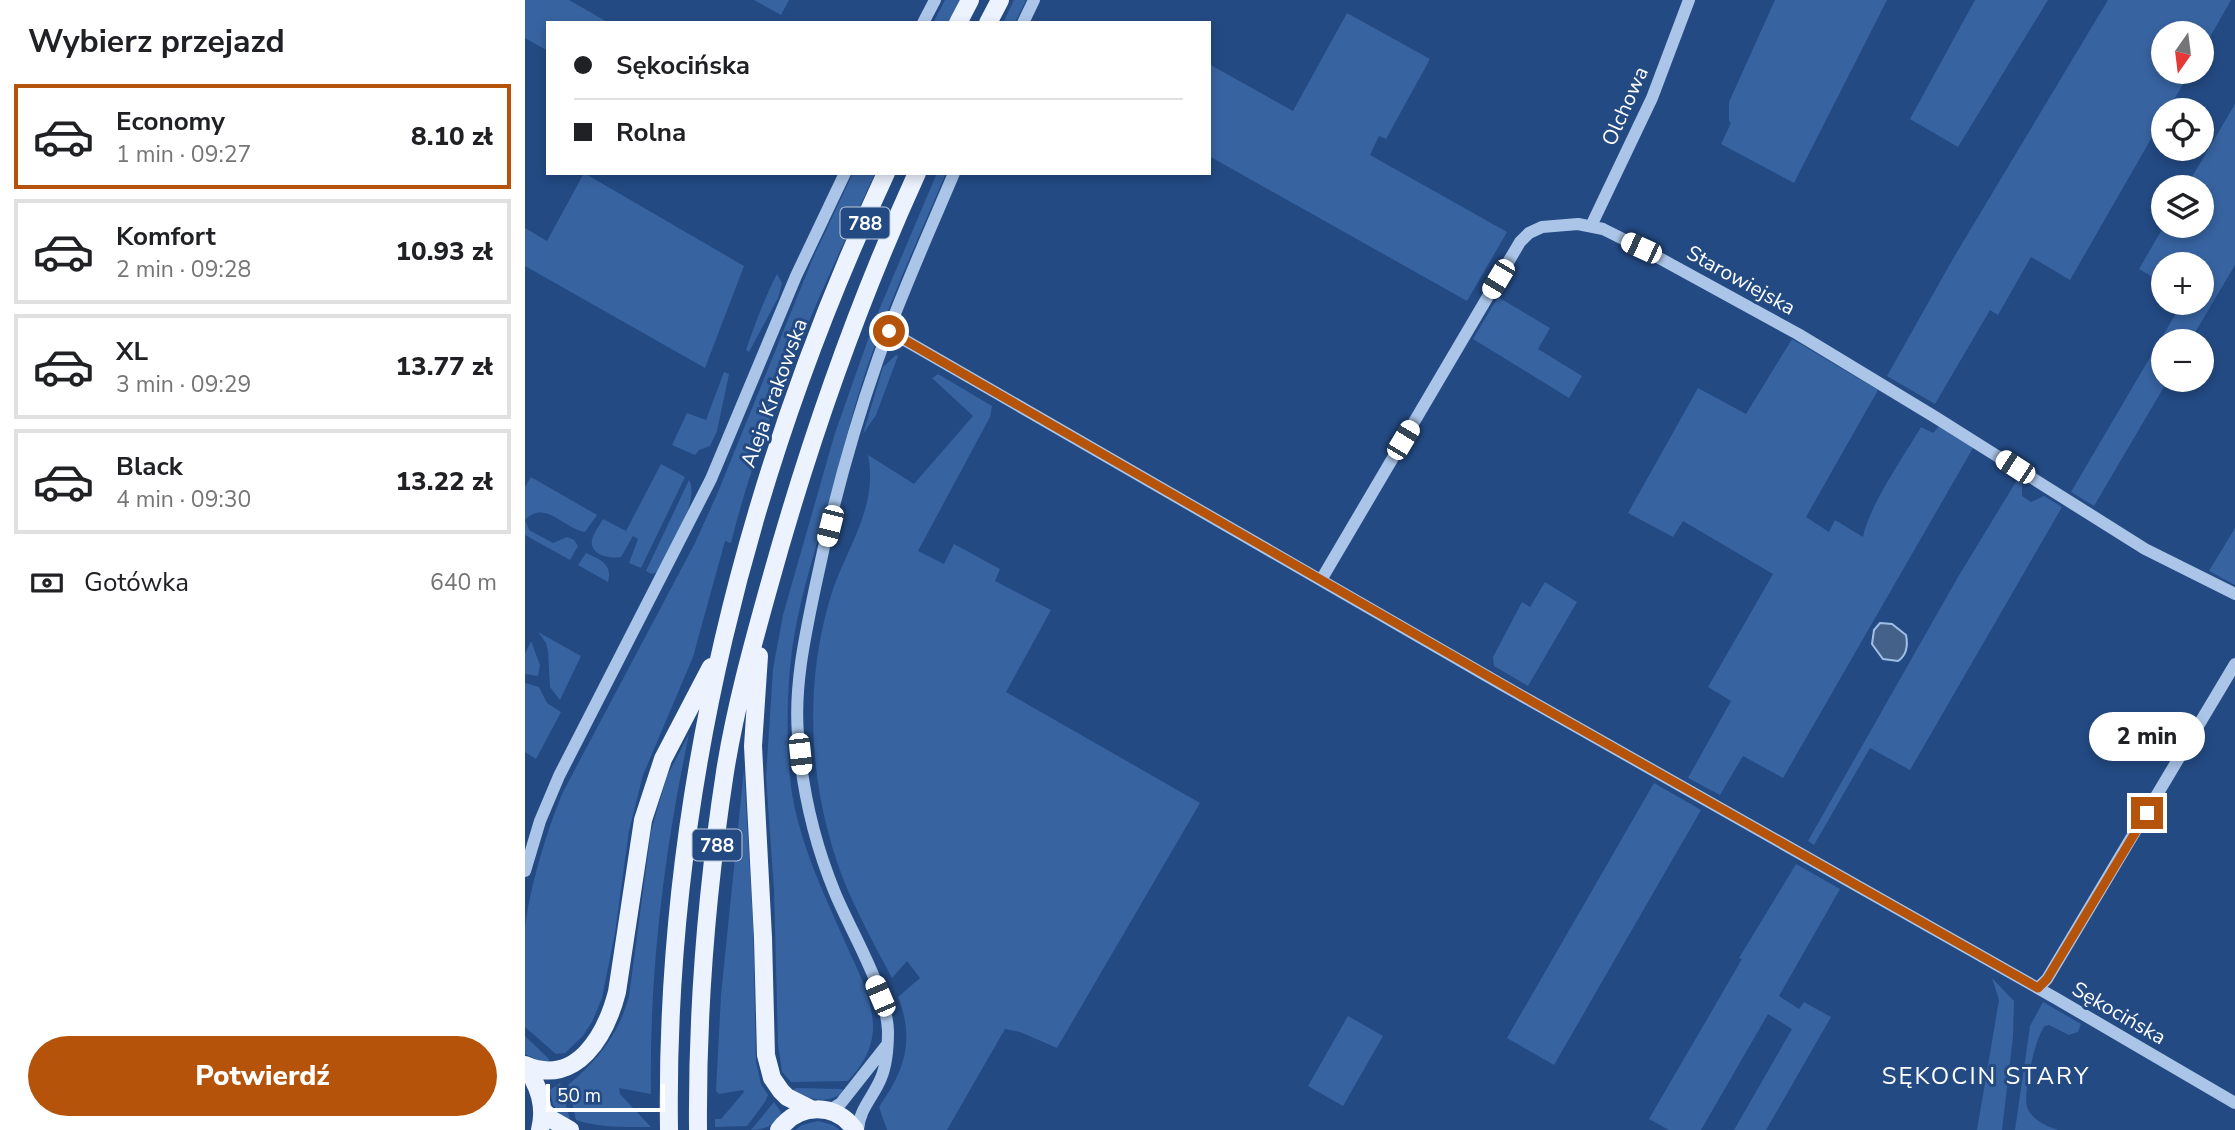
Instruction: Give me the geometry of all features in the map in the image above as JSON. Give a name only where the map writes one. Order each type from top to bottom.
[{"type":"main road","points":[[959,21],[970,0]]},
{"type":"main road","points":[[989,21],[1000,0]]},
{"type":"main road","name":"Aleja Krakowska","points":[[725,635],[750,535],[782,433],[843,272],[885,175]]},
{"type":"main road","name":"788","points":[[698,1130],[709,908],[725,771],[740,700],[787,521],[825,404],[860,308],[916,175]]},
{"type":"main road","points":[[765,600],[753,746],[766,1055],[772,1078],[781,1091],[795,1102],[811,1109],[830,1110],[842,1116],[856,1130]]},
{"type":"main road","points":[[525,1066],[546,1072],[571,1066],[593,1044],[611,1014],[619,980],[643,820],[650,795],[663,759],[703,685],[725,635]]},
{"type":"main road","name":"788","points":[[669,1130],[673,978],[697,769],[725,635]]},
{"type":"main road","points":[[525,1066],[538,1088],[543,1109],[540,1130]]},
{"type":"main road","points":[[543,1109],[551,1119],[570,1130]]},
{"type":"main road","points":[[778,1130],[794,1116],[811,1109]]},
{"type":"street","points":[[924,21],[935,0]]},
{"type":"street","points":[[1024,21],[1034,0]]},
{"type":"street","name":"Olchowa","points":[[1591,226],[1652,98],[1689,0]]},
{"type":"street","points":[[525,872],[540,821],[559,776],[706,491],[796,276],[844,175]]},
{"type":"street","points":[[856,1130],[862,1112],[881,1077],[887,1046],[886,1017],[880,996],[815,841],[805,795],[797,704],[806,631],[855,432],[889,331],[953,175]]},
{"type":"street","name":"Starowiejska","points":[[1321,580],[1520,242],[1542,227],[1578,224],[1612,234],[1667,261],[1777,322],[2145,549],[2235,594]]},
{"type":"street","name":"Sękocińska","points":[[889,331],[2235,1103]]},
{"type":"street","points":[[2038,988],[2047,979],[2235,664]]},
{"type":"street","points":[[830,1110],[841,1103],[887,1046]]},
{"type":"shaded area","points":[[525,0],[569,0],[606,21],[546,21],[546,50],[525,38]]},
{"type":"shaded area","points":[[754,0],[789,0],[781,15]]},
{"type":"shaded area","points":[[945,0],[960,0],[950,21],[934,21]]},
{"type":"shaded area","points":[[1014,0],[1026,0],[1016,21],[1004,21]]},
{"type":"shaded area","points":[[1775,0],[1887,0],[1794,183],[1721,144],[1731,123],[1729,102]]},
{"type":"shaded area","points":[[1975,0],[2048,0],[1958,147],[1910,119]]},
{"type":"shaded area","points":[[2108,0],[2231,0],[2214,30],[2214,21],[2151,21],[2151,84],[2183,84],[2175,98],[2151,98],[2151,139],[2070,280],[2031,257],[1998,315],[1990,310],[1935,404],[1887,376],[1954,257]]},
{"type":"shaded area","points":[[1347,13],[1430,59],[1386,139],[1379,136],[1370,155],[1507,232],[1467,301],[1211,157],[1211,65],[1293,111]]},
{"type":"shaded area","points":[[2235,104],[2235,265],[2214,300],[2214,252],[2151,252],[2151,276],[2139,269],[2157,238],[2214,238],[2214,175],[2193,175],[2201,161],[2214,161],[2214,140]]},
{"type":"shaded area","points":[[583,175],[587,175],[744,266],[705,368],[525,266],[525,228],[547,241]]},
{"type":"shaded area","points":[[852,175],[874,175],[776,401],[744,495],[731,543],[725,541],[693,657],[643,775],[629,831],[615,933],[602,998],[582,1037],[565,1053],[556,1054],[525,1027],[525,929],[539,860],[563,792],[695,543],[813,258]]},
{"type":"shaded area","points":[[936,175],[945,175],[900,280],[868,364],[800,605],[789,680],[788,751],[795,808],[815,873],[867,993],[873,1030],[871,1044],[865,1058],[848,1081],[791,1082],[782,1072],[778,1044],[774,890],[766,777],[773,669],[783,615],[835,433],[876,317]]},
{"type":"shaded area","points":[[777,274],[782,283],[778,298],[749,352],[746,350],[749,340]]},
{"type":"shaded area","points":[[1498,297],[1550,328],[1538,349],[1582,376],[1569,398],[1473,339]]},
{"type":"shaded area","points":[[2175,315],[2205,315],[2197,329],[2167,329]]},
{"type":"shaded area","points":[[1792,339],[1878,390],[1806,517],[1829,532],[1835,520],[1863,537],[1872,511],[1921,427],[1933,433],[1939,426],[1973,448],[1783,778],[1743,756],[1720,795],[1688,778],[1731,701],[1708,687],[1773,574],[1683,521],[1673,537],[1628,513],[1698,388],[1746,414]]},
{"type":"shaded area","points":[[898,356],[876,415],[863,434],[883,367]]},
{"type":"shaded area","points":[[2151,356],[2151,392],[2161,392],[2094,506],[2071,492]]},
{"type":"shaded area","points":[[724,372],[729,374],[717,431],[710,446],[699,450],[695,455],[672,445],[687,413],[706,420]]},
{"type":"shaded area","points":[[938,374],[992,406],[990,417],[918,551],[944,564],[954,544],[1000,569],[995,581],[1051,610],[1006,692],[1200,803],[1057,1048],[1020,1032],[1005,1029],[947,1130],[887,1130],[879,1107],[895,1080],[905,1054],[906,1027],[898,997],[920,978],[907,961],[892,978],[854,904],[836,858],[818,786],[814,749],[815,674],[829,602],[858,530],[869,494],[868,455],[914,484],[973,416],[932,378]]},
{"type":"shaded area","points":[[661,464],[685,477],[641,568],[629,563],[638,539],[633,536],[621,557],[608,557],[596,552],[592,538],[603,519],[626,531]]},
{"type":"shaded area","points":[[531,477],[597,515],[585,532],[547,514],[532,514],[525,520],[525,487]]},
{"type":"shaded area","points":[[689,480],[691,489],[687,513],[657,572],[652,574],[646,571]]},
{"type":"shaded area","points":[[2017,480],[2022,483],[2022,496],[2031,502],[2044,496],[2062,507],[1910,770],[1870,748],[1814,845],[1808,841],[1958,577]]},
{"type":"shaded area","points":[[525,520],[529,530],[553,543],[567,537],[574,540],[578,546],[570,560],[525,535]]},
{"type":"shaded area","points":[[2235,528],[2235,585],[2209,571]]},
{"type":"shaded area","points":[[586,553],[607,567],[608,582],[578,565]]},
{"type":"shaded area","points":[[1545,582],[1577,602],[1528,686],[1494,666],[1493,657],[1522,602],[1530,607]]},
{"type":"shaded area","points":[[1880,623],[1892,624],[1906,635],[1906,650],[1898,661],[1883,659],[1872,644],[1874,630]]},
{"type":"shaded area","points":[[538,632],[581,656],[560,700],[550,687],[548,651]]},
{"type":"shaded area","points":[[531,641],[540,665],[538,676],[525,674],[525,654]]},
{"type":"shaded area","points":[[525,683],[539,687],[547,703],[561,712],[536,759],[525,752]]},
{"type":"shaded area","points":[[689,734],[672,823],[660,913],[653,1003],[651,1094],[619,1088],[620,1094],[651,1127],[585,1123],[576,1120],[568,1085],[589,1066],[606,1045],[625,1010],[651,831],[667,776]]},
{"type":"shaded area","points":[[744,769],[753,924],[756,1062],[761,1084],[768,1095],[747,1126],[715,1127],[715,1119],[721,1119],[744,1092],[719,1094],[716,1091],[721,995]]},
{"type":"shaded area","points":[[1654,783],[1701,810],[1554,1065],[1507,1038]]},
{"type":"shaded area","points":[[1796,864],[1840,889],[1779,996],[1799,1009],[1804,1002],[1831,1017],[1766,1130],[1734,1130],[1792,1029],[1768,1014],[1701,1130],[1669,1130],[1649,1119],[1742,959],[1739,958]]},
{"type":"shaded area","points":[[1992,978],[2014,1001],[2013,1037],[2002,1130],[1977,1130],[1999,1000]]},
{"type":"shaded area","points":[[2043,1002],[2081,1024],[2078,1032],[2069,1035],[2049,1025],[2045,1026],[2037,1041],[2031,1066],[2026,1100],[2029,1112],[2044,1124],[2058,1130],[2015,1130],[2030,1026]]},
{"type":"shaded area","points":[[1348,1016],[1383,1036],[1343,1106],[1308,1086]]},
{"type":"shaded area","points":[[525,1036],[550,1062],[542,1062],[525,1054]]},
{"type":"shaded area","points":[[560,1083],[570,1120],[564,1119],[553,1105],[550,1090]]},
{"type":"shaded area","points":[[793,1090],[845,1091],[832,1098],[819,1100]]},
{"type":"shaded area","points":[[774,1102],[781,1112],[776,1120],[765,1128],[751,1130]]},
{"type":"shaded area","points":[[818,1121],[840,1130],[795,1130],[802,1125]]},
{"type":"district","name":"SĘKOCIN STARY","points":[[1986,1076]]},
{"type":"route","points":[[889,331],[1533,702],[2038,988],[2047,979],[2147,813]]}]
